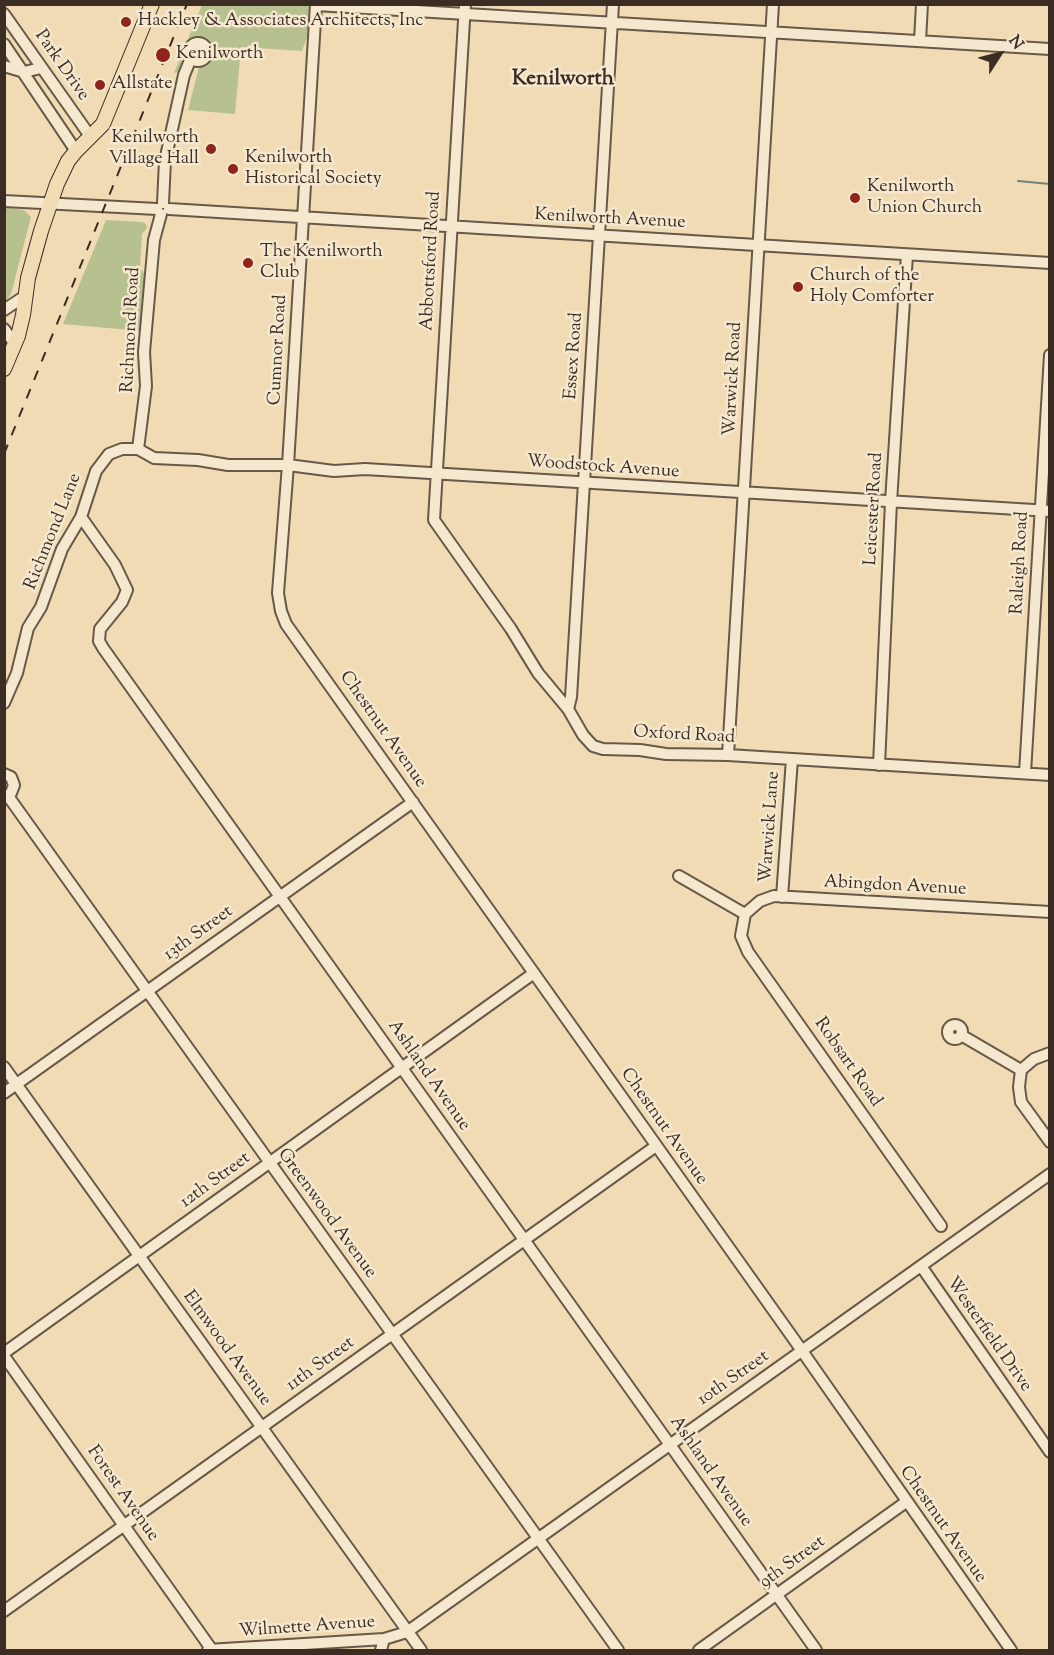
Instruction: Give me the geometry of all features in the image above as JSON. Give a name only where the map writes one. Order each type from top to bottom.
[{"type":"main road","points":[[4,369],[15,344],[23,315],[28,278],[50,205],[68,161],[103,124],[152,4]]},
{"type":"street","name":"Essex Road","points":[[568,709],[572,686],[613,4]]},
{"type":"street","name":"Warwick Road","points":[[728,755],[773,4]]},
{"type":"street","points":[[920,40],[922,4]]},
{"type":"street","points":[[316,5],[465,9],[612,22],[1050,49]]},
{"type":"street","name":"Cumnor Road","points":[[286,624],[278,593],[316,5]]},
{"type":"street","name":"Abbottsford Road","points":[[434,520],[465,9]]},
{"type":"street","name":"Park Drive","points":[[4,14],[90,136]]},
{"type":"street","name":"Park Drive","points":[[4,44],[76,151]]},
{"type":"street","name":"Richmond Road","points":[[138,449],[146,386],[144,352],[154,240],[162,209],[165,161],[184,75],[191,58]]},
{"type":"street","points":[[4,66],[24,72],[41,68]]},
{"type":"street","name":"Kenilworth Avenue","points":[[4,201],[1050,263]]},
{"type":"street","name":"Leicester Road","points":[[879,765],[891,502],[907,255]]},
{"type":"street","points":[[4,310],[25,296]]},
{"type":"street","points":[[4,329],[15,344]]},
{"type":"street","name":"Raleigh Road","points":[[1025,773],[1045,511],[1050,355]]},
{"type":"street","name":"Richmond Lane","points":[[4,703],[17,673],[28,628],[41,607],[62,549],[81,517],[96,471],[109,454],[122,449],[138,449]]},
{"type":"street","name":"Woodstock Avenue","points":[[138,449],[154,458],[198,460],[228,465],[288,465],[334,471],[365,470],[1045,511]]},
{"type":"street","name":"Ashland Avenue","points":[[81,517],[115,564],[127,590],[122,602],[100,629],[99,641],[816,1650]]},
{"type":"street","name":"Oxford Road","points":[[434,520],[511,629],[538,673],[568,709],[583,735],[593,746],[603,749],[640,750],[666,754],[728,755],[1050,775]]},
{"type":"street","name":"Chestnut Avenue","points":[[286,624],[802,1351],[1011,1650]]},
{"type":"street","name":"Warwick Lane","points":[[782,897],[792,759]]},
{"type":"street","name":"Greenwood Avenue","points":[[4,774],[10,777],[14,785],[6,797],[148,991],[618,1650]]},
{"type":"street","name":"13th Street","points":[[4,1093],[413,802]]},
{"type":"street","points":[[679,876],[745,914]]},
{"type":"street","name":"Abingdon Avenue","points":[[745,914],[760,901],[774,896],[1050,912]]},
{"type":"street","name":"Robsart Road","points":[[745,914],[741,936],[748,952],[941,1226]]},
{"type":"street","name":"12th Street","points":[[4,1355],[534,973]]},
{"type":"street","points":[[961,1035],[1022,1070]]},
{"type":"street","points":[[1050,1053],[1034,1059],[1022,1070],[1019,1087],[1021,1102],[1050,1142]]},
{"type":"street","name":"Elmwood Avenue","points":[[4,1067],[421,1650]]},
{"type":"street","name":"11th Street","points":[[4,1611],[656,1146]]},
{"type":"street","name":"10th Street","points":[[408,1632],[1050,1174]]},
{"type":"street","name":"Westerfield Drive","points":[[921,1266],[1050,1452]]},
{"type":"street","name":"Forest Avenue","points":[[4,1355],[211,1650]]},
{"type":"street","name":"9th Street","points":[[699,1650],[906,1502]]},
{"type":"street","name":"Wilmette Avenue","points":[[211,1650],[384,1639],[408,1632]]},
{"type":"street","points":[[381,1650],[384,1639]]},
{"type":"green space","points":[[202,5],[311,5],[307,37],[302,51],[241,47],[235,114],[188,110],[199,67],[174,73]]},
{"type":"green space","points":[[5,207],[24,210],[31,217],[11,294],[5,303]]},
{"type":"green space","points":[[106,220],[146,224],[147,228],[142,234],[140,268],[147,277],[141,331],[63,324]]},
{"type":"waterway","points":[[1018,181],[1050,184]]},
{"type":"railway","points":[[4,454],[187,4]]},
{"type":"place","name":"Hackley & Associates Architects, Inc","points":[[126,22]]},
{"type":"place","name":"Kenilworth","points":[[163,55]]},
{"type":"place","name":"Allstate","points":[[100,85]]},
{"type":"place","name":"Kenilworth Village Hall","points":[[211,149]]},
{"type":"place","name":"Kenilworth Historical Society","points":[[233,169]]},
{"type":"place","name":"Kenilworth Union Church","points":[[855,198]]},
{"type":"place","name":"The Kenilworth Club","points":[[248,263]]},
{"type":"place","name":"Church of the Holy Comforter","points":[[798,287]]},
{"type":"district","name":"Kenilworth","points":[[563,80]]}]
